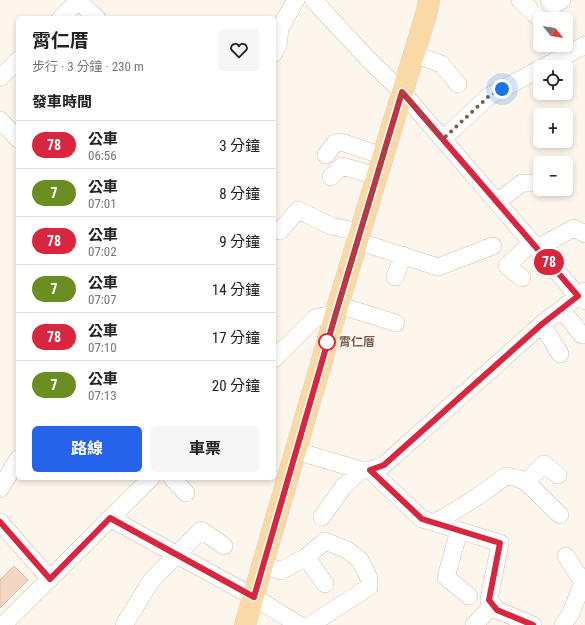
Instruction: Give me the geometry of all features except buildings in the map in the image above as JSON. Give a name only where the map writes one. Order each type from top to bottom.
[{"type":"main road","points":[[245,625],[264,565],[337,309],[402,92],[432,4]]},
{"type":"street","points":[[276,50],[278,46],[280,28],[296,0]]},
{"type":"street","points":[[313,0],[369,60],[402,92],[534,245],[583,296],[561,309],[542,324],[384,465],[366,470],[343,487],[322,516]]},
{"type":"street","points":[[520,0],[533,12]]},
{"type":"street","points":[[549,0],[554,5],[562,0]]},
{"type":"street","points":[[63,16],[79,1],[94,16]]},
{"type":"street","points":[[557,60],[585,45]]},
{"type":"street","points":[[414,54],[441,64],[458,84]]},
{"type":"street","points":[[0,78],[16,62]]},
{"type":"street","points":[[443,139],[489,96],[533,73]]},
{"type":"street","points":[[0,120],[16,137]]},
{"type":"street","points":[[326,155],[335,143],[341,142],[383,156]]},
{"type":"street","points":[[331,177],[342,166],[377,176]]},
{"type":"street","points":[[497,202],[522,183],[533,183]]},
{"type":"street","points":[[280,231],[298,210],[331,226],[403,255],[438,266],[493,246]]},
{"type":"street","points":[[522,278],[507,266],[534,245],[574,228],[585,234]]},
{"type":"street","points":[[395,277],[403,255]]},
{"type":"street","points":[[276,357],[315,318],[337,309],[396,324]]},
{"type":"street","points":[[561,309],[582,335]]},
{"type":"street","points":[[542,324],[560,354]]},
{"type":"street","points":[[296,451],[366,470],[422,519],[500,543],[489,600],[497,610],[533,625]]},
{"type":"street","points":[[0,489],[16,462]]},
{"type":"street","points":[[526,482],[544,464],[558,476]]},
{"type":"street","points":[[435,523],[477,497],[506,476],[517,478],[526,482],[560,515]]},
{"type":"street","points":[[3,625],[149,480]]},
{"type":"street","points":[[174,480],[186,493]]},
{"type":"street","points":[[110,518],[254,597],[299,625]]},
{"type":"street","points":[[0,522],[50,579]]},
{"type":"street","points":[[124,625],[150,581],[201,530],[224,546]]},
{"type":"street","points":[[459,531],[446,577],[469,596]]},
{"type":"street","points":[[264,565],[281,571],[306,557],[325,541],[347,550],[360,560],[369,578],[368,587],[310,625]]},
{"type":"street","points":[[563,625],[571,613],[583,582],[566,556]]},
{"type":"street","points":[[306,557],[325,584]]},
{"type":"street","points":[[474,625],[493,605]]},
{"type":"bus line","name":"78","points":[[0,522],[50,579],[110,518],[254,597],[402,92],[578,296],[542,324],[384,465],[370,470],[422,519],[500,543],[489,600],[497,610],[533,625]]},
{"type":"place","name":"霄仁厝","points":[[327,342]]},
{"type":"route","points":[[327,342],[327,344],[402,92],[443,139],[489,96],[502,89]]}]
